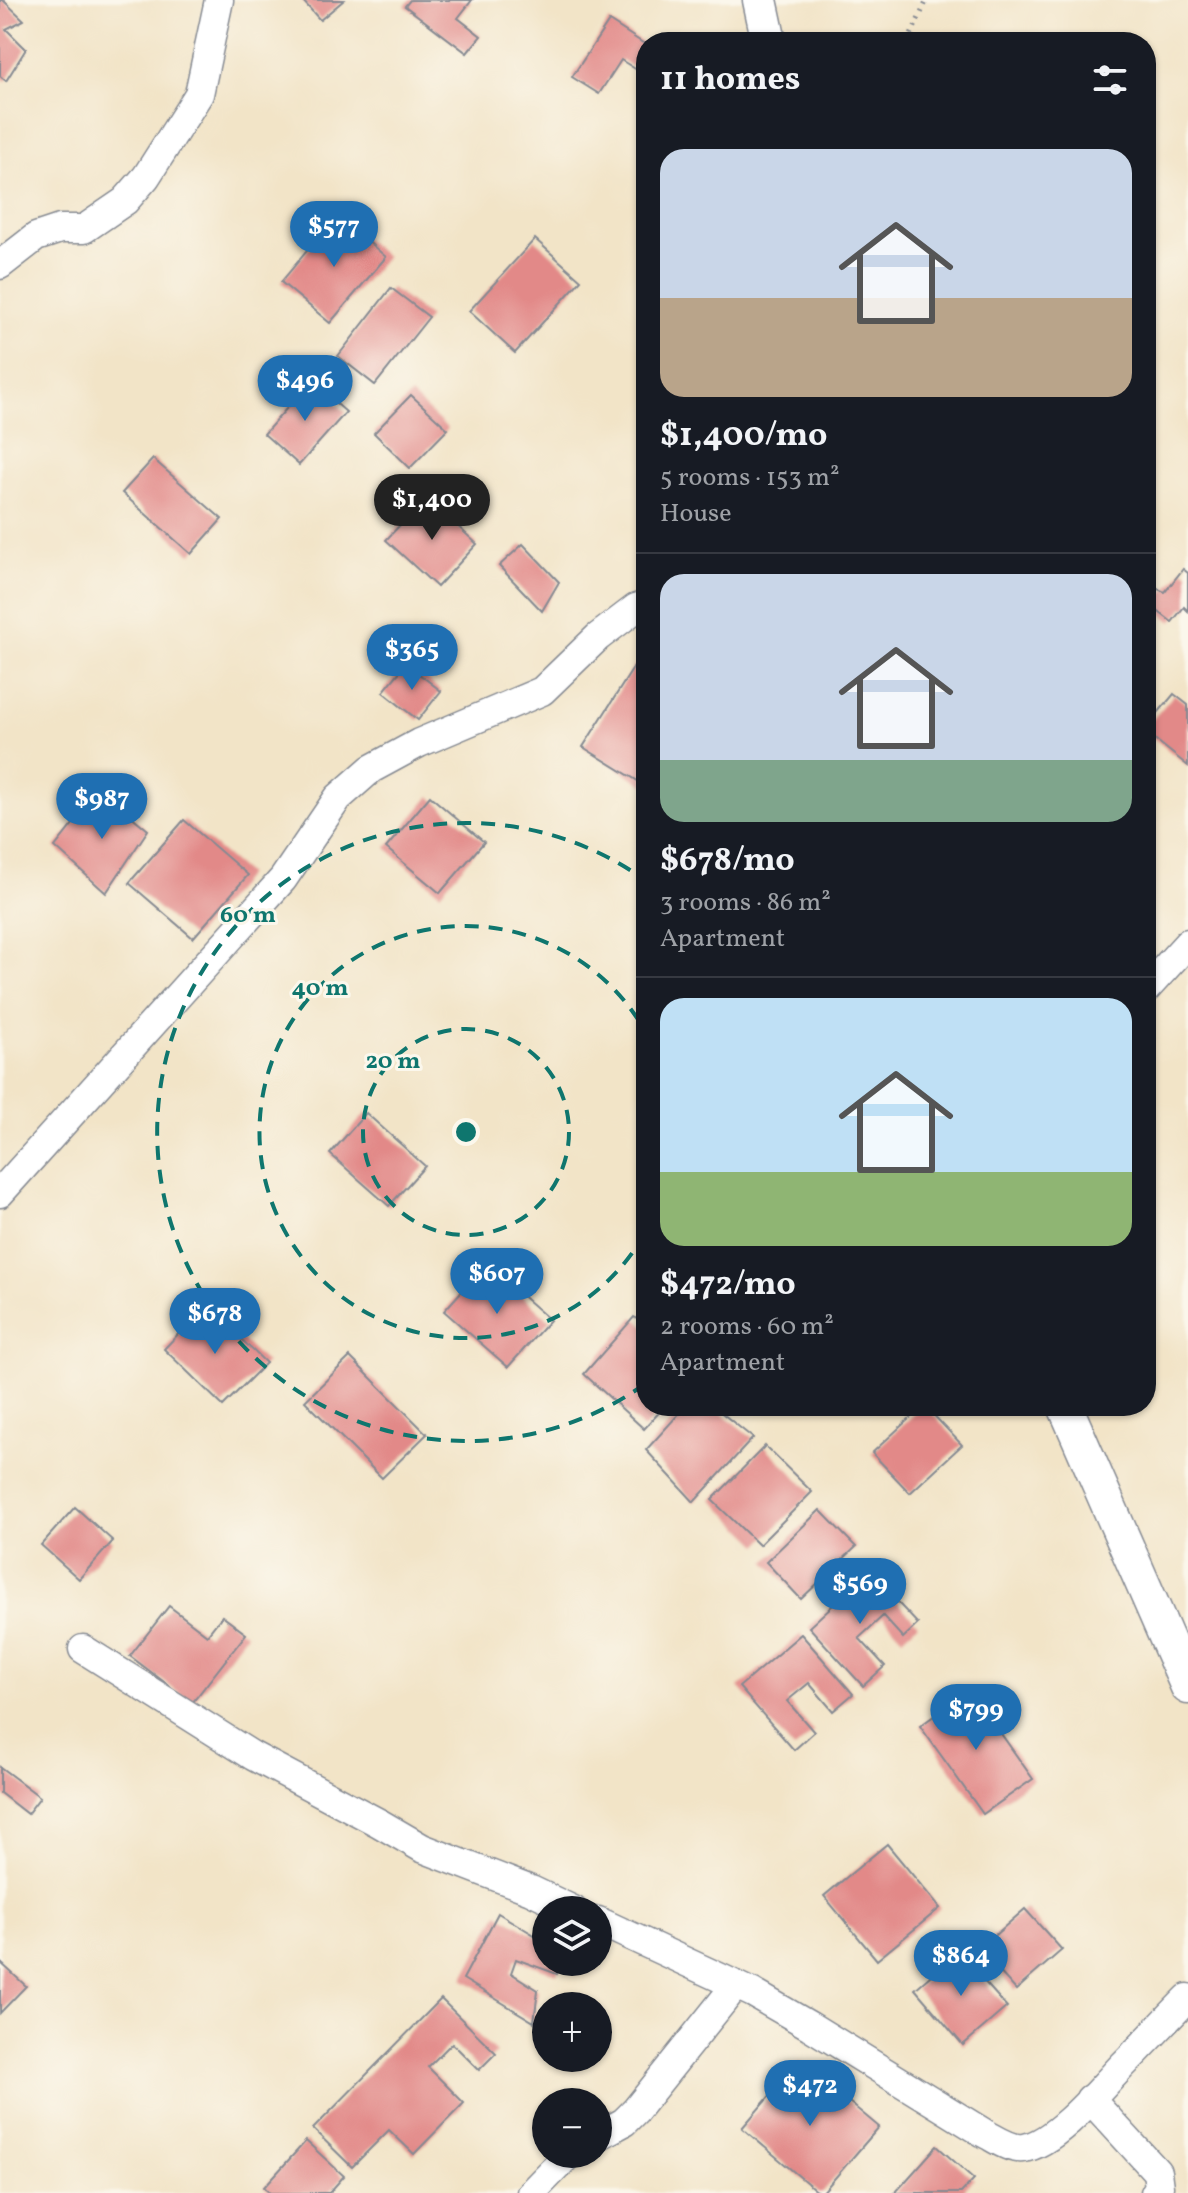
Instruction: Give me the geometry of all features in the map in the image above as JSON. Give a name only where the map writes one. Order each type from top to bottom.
[{"type":"street","points":[[0,265],[36,237],[60,229],[84,229],[125,201],[146,177],[199,94],[219,0]]},
{"type":"street","points":[[760,0],[767,32]]},
{"type":"street","points":[[0,1193],[283,879],[338,798],[371,769],[419,743],[542,691],[598,637],[636,608]]},
{"type":"street","points":[[1156,978],[1188,943]]},
{"type":"street","points":[[1069,1416],[1188,1687]]},
{"type":"street","points":[[83,1649],[253,1756],[422,1848],[544,1896]]},
{"type":"street","points":[[612,1927],[736,1985],[1013,2148],[1024,2148],[1044,2139],[1075,2115],[1188,1998]]},
{"type":"street","points":[[612,2128],[636,2110],[736,1985]]},
{"type":"street","points":[[1090,2099],[1157,2172],[1160,2180],[1155,2193]]},
{"type":"street","points":[[531,2193],[555,2168]]},
{"type":"path","points":[[913,32],[927,0]]},
{"type":"building","points":[[0,0],[24,20],[6,29],[26,49],[6,81],[0,76]]},
{"type":"building","points":[[302,0],[344,0],[320,20]]},
{"type":"building","points":[[410,0],[472,0],[458,18],[481,36],[467,53],[405,6]]},
{"type":"building","points":[[609,21],[636,39],[636,69],[621,60],[599,94],[572,77]]},
{"type":"building","points":[[337,215],[386,257],[330,323],[281,282]]},
{"type":"building","points":[[535,239],[581,280],[515,353],[469,311]]},
{"type":"building","points":[[391,288],[429,317],[375,385],[338,356]]},
{"type":"building","points":[[311,381],[346,412],[299,465],[264,434]]},
{"type":"building","points":[[411,395],[448,429],[410,468],[374,433]]},
{"type":"building","points":[[153,459],[222,519],[191,554],[122,493]]},
{"type":"building","points":[[426,497],[477,544],[437,587],[386,540]]},
{"type":"building","points":[[523,544],[559,582],[542,611],[499,566]]},
{"type":"building","points":[[1183,569],[1188,573],[1188,611],[1184,607],[1172,622],[1156,610],[1156,588],[1165,592]]},
{"type":"building","points":[[406,664],[441,691],[418,720],[383,692]]},
{"type":"building","points":[[636,664],[636,780],[583,747]]},
{"type":"building","points":[[1174,694],[1188,705],[1188,766],[1156,740],[1156,715]]},
{"type":"building","points":[[100,790],[148,830],[106,893],[55,847]]},
{"type":"building","points":[[430,796],[484,842],[440,893],[386,848]]},
{"type":"building","points":[[184,820],[248,875],[193,938],[129,883]]},
{"type":"building","points":[[366,1113],[425,1166],[389,1206],[330,1154]]},
{"type":"building","points":[[486,1264],[550,1320],[508,1367],[444,1311]]},
{"type":"building","points":[[206,1305],[266,1363],[223,1406],[164,1349]]},
{"type":"building","points":[[634,1317],[636,1416],[656,1416],[644,1429],[584,1374]]},
{"type":"building","points":[[350,1357],[427,1434],[382,1478],[305,1401]]},
{"type":"building","points":[[677,1416],[726,1416],[753,1438],[694,1502],[646,1450]]},
{"type":"building","points":[[912,1416],[934,1416],[962,1445],[910,1493],[872,1453]]},
{"type":"building","points":[[765,1446],[812,1492],[759,1545],[712,1500]]},
{"type":"building","points":[[75,1507],[113,1541],[79,1579],[41,1545]]},
{"type":"building","points":[[820,1510],[856,1547],[801,1599],[766,1562]]},
{"type":"building","points":[[869,1572],[918,1624],[903,1638],[883,1616],[859,1638],[885,1666],[863,1686],[809,1627]]},
{"type":"building","points":[[169,1606],[207,1635],[222,1616],[246,1634],[192,1703],[130,1656]]},
{"type":"building","points":[[801,1634],[853,1694],[833,1711],[809,1683],[787,1701],[814,1732],[794,1750],[739,1687]]},
{"type":"building","points":[[970,1690],[1033,1779],[983,1814],[920,1726]]},
{"type":"building","points":[[0,1767],[40,1797],[27,1814],[0,1793]]},
{"type":"building","points":[[887,1844],[940,1908],[877,1960],[824,1896]]},
{"type":"building","points":[[1025,1909],[1062,1950],[1016,1990],[979,1949]]},
{"type":"building","points":[[498,1913],[532,1934],[532,1965],[516,1959],[511,1973],[538,1990],[532,1992],[532,2021],[463,1979]]},
{"type":"building","points":[[958,1952],[1007,2007],[963,2045],[915,1989]]},
{"type":"building","points":[[0,1962],[26,1986],[0,2013]]},
{"type":"building","points":[[441,1999],[496,2053],[479,2070],[452,2043],[428,2067],[464,2103],[414,2154],[389,2130],[352,2167],[313,2129]]},
{"type":"building","points":[[800,2061],[879,2127],[822,2193],[742,2128]]},
{"type":"building","points":[[306,2141],[344,2176],[329,2193],[271,2193],[264,2187]]},
{"type":"building","points":[[937,2146],[974,2179],[961,2193],[895,2193]]}]
